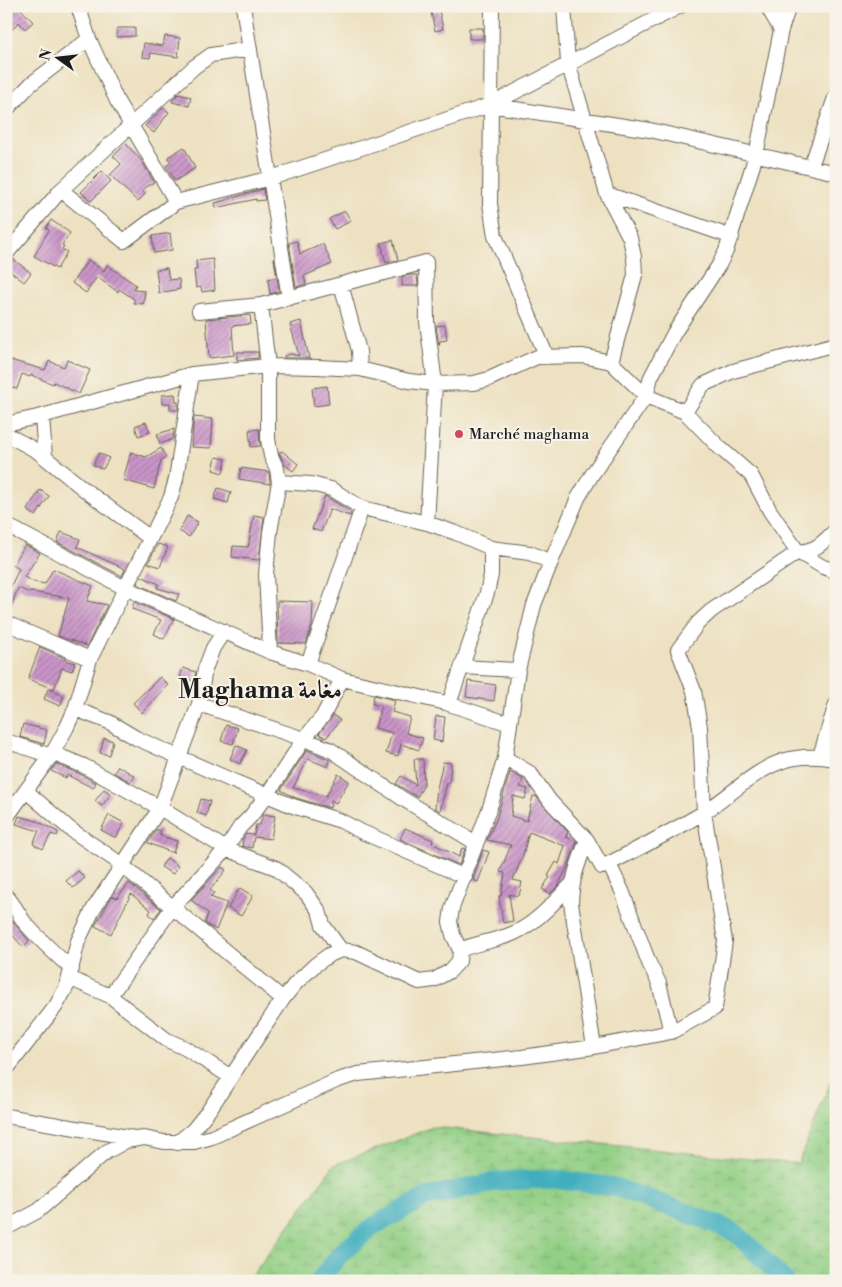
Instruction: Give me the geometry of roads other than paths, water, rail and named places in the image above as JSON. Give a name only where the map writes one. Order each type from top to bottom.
[{"type":"street","points":[[78,6],[89,39],[117,102],[176,202]]},
{"type":"street","points":[[243,6],[289,298]]},
{"type":"street","points":[[492,6],[490,204],[495,236],[547,357]]},
{"type":"street","points":[[564,6],[568,64],[606,194],[630,238],[634,257],[635,275],[611,362]]},
{"type":"street","points":[[61,190],[124,240],[176,202],[270,178],[490,105],[680,6]]},
{"type":"street","points":[[767,6],[781,30]]},
{"type":"street","points":[[177,1143],[193,1130],[209,1110],[283,998],[315,965],[329,955],[341,950],[356,952],[419,982],[434,980],[450,971],[459,960],[460,950],[453,935],[450,922],[452,908],[465,877],[505,758],[518,670],[534,605],[578,498],[646,396],[651,378],[660,358],[674,333],[719,265],[732,237],[756,155],[781,30],[789,6]]},
{"type":"street","points":[[6,110],[31,84],[89,39]]},
{"type":"street","points":[[8,250],[61,190],[194,67],[211,55],[250,50]]},
{"type":"street","points":[[811,166],[836,95]]},
{"type":"street","points":[[490,105],[650,130],[836,173]]},
{"type":"street","points":[[606,194],[732,237]]},
{"type":"street","points":[[199,311],[262,305],[426,262],[427,322],[435,384],[427,524]]},
{"type":"street","points":[[341,284],[359,351],[360,369]]},
{"type":"street","points":[[262,305],[268,366],[268,439],[279,482],[270,532],[266,574],[270,652]]},
{"type":"street","points":[[685,412],[703,385],[733,371],[836,344]]},
{"type":"street","points":[[6,424],[42,416],[192,374],[268,366],[360,369],[410,381],[435,384],[474,383],[537,357],[583,356],[611,362],[646,396],[685,412],[719,447],[751,474],[770,510],[798,552],[823,567],[836,571]]},
{"type":"street","points":[[6,818],[52,754],[75,709],[90,659],[171,497],[176,479],[192,374]]},
{"type":"street","points":[[42,416],[45,457]]},
{"type":"street","points":[[6,434],[45,457],[85,490],[150,538]]},
{"type":"street","points":[[279,482],[311,484],[331,489],[362,508],[427,524],[456,533],[491,548],[530,553],[551,562]]},
{"type":"street","points":[[308,664],[362,508]]},
{"type":"street","points":[[6,525],[125,588],[270,652],[308,664],[342,679],[449,704],[510,724]]},
{"type":"street","points":[[6,1116],[136,1138],[177,1143],[194,1142],[212,1137],[338,1080],[358,1074],[594,1048],[671,1032],[715,1008],[725,941],[704,812],[700,728],[694,691],[678,650],[698,623],[711,611],[798,552],[811,551],[836,530]]},
{"type":"street","points":[[449,704],[488,593],[491,575],[491,548]]},
{"type":"street","points":[[6,623],[90,659]]},
{"type":"street","points":[[6,1070],[56,1006],[71,974],[78,941],[85,926],[160,808],[199,704],[204,670],[212,648],[224,631]]},
{"type":"street","points":[[462,667],[518,670]]},
{"type":"street","points":[[110,996],[172,908],[226,849],[240,827],[250,818],[267,795],[304,739],[324,716],[342,679]]},
{"type":"street","points":[[199,704],[304,739],[331,750],[403,799],[476,843]]},
{"type":"street","points":[[820,756],[836,704]]},
{"type":"street","points":[[75,709],[109,722],[136,738],[267,795],[302,809],[341,821],[465,877]]},
{"type":"street","points":[[6,741],[52,754],[84,766],[160,808],[226,849],[276,868],[288,876],[306,893],[319,911],[323,925],[341,950]]},
{"type":"street","points":[[505,758],[530,773],[550,801],[587,840],[602,867],[704,812],[765,769],[782,761],[803,756],[820,756],[836,759]]},
{"type":"street","points":[[26,791],[70,829],[122,865],[283,998]]},
{"type":"street","points":[[587,840],[575,871],[571,904],[594,1048]]},
{"type":"street","points":[[609,864],[622,891],[649,963],[659,983],[671,1032]]},
{"type":"street","points":[[460,950],[471,945],[513,934],[526,927],[572,884]]},
{"type":"street","points":[[6,896],[13,903],[22,919],[71,974],[110,996],[167,1040],[185,1048],[231,1078]]},
{"type":"street","points":[[6,1228],[38,1211],[106,1152],[126,1141],[136,1138]]},
{"type":"waterway","points":[[319,1281],[341,1253],[374,1226],[426,1197],[498,1181],[554,1179],[615,1187],[701,1218],[736,1233],[785,1281]]},
{"type":"place","name":"Marché maghama","points":[[459,434]]},
{"type":"district","name":"Maghama مغامة","points":[[260,690]]}]
